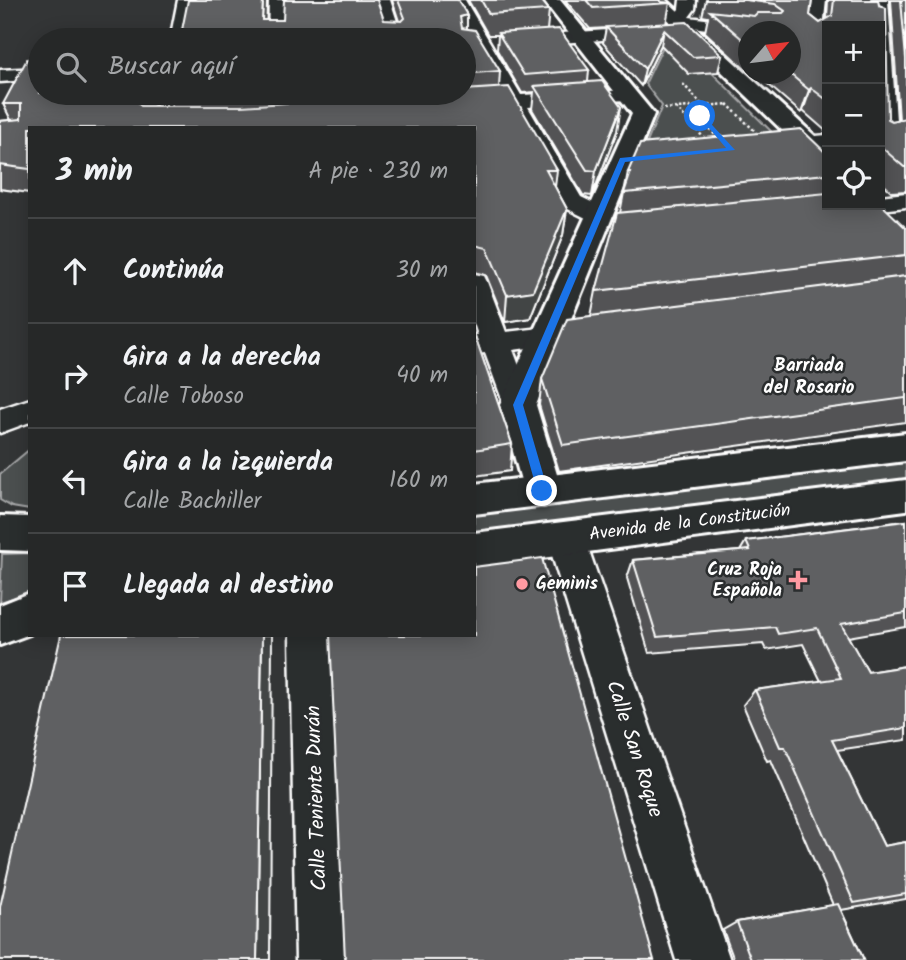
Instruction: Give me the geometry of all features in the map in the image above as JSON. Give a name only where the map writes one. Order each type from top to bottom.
[{"type":"street","points":[[180,28],[186,0]]},
{"type":"street","points":[[277,0],[277,28]]},
{"type":"street","points":[[382,0],[391,28]]},
{"type":"street","points":[[457,0],[467,28]]},
{"type":"street","points":[[518,405],[545,337],[636,159],[642,106],[551,0]]},
{"type":"street","points":[[656,0],[818,142]]},
{"type":"street","points":[[683,25],[688,0]]},
{"type":"street","points":[[815,37],[818,0]]},
{"type":"street","points":[[880,0],[880,21]]},
{"type":"street","points":[[752,21],[755,10]]},
{"type":"street","points":[[476,44],[581,37],[683,25],[738,28]]},
{"type":"street","points":[[885,45],[906,48]]},
{"type":"street","points":[[476,48],[515,102],[572,202],[603,225]]},
{"type":"street","points":[[0,76],[28,75]]},
{"type":"street","points":[[476,105],[515,102],[642,106]]},
{"type":"street","points":[[160,126],[165,105]]},
{"type":"street","points":[[446,107],[474,105]]},
{"type":"street","points":[[885,106],[885,136]]},
{"type":"street","points":[[732,142],[818,142]]},
{"type":"street","points":[[476,288],[483,310],[484,344],[518,405],[542,491]]},
{"type":"street","points":[[483,310],[519,331],[545,337]]},
{"type":"street","points":[[484,344],[598,330]]},
{"type":"street","points":[[0,421],[28,411]]},
{"type":"street","points":[[476,499],[906,447]]},
{"type":"street","name":"Avenida de la Constitución","points":[[476,550],[905,496]]},
{"type":"street","points":[[0,533],[28,534]]},
{"type":"street","name":"Calle San Roque","points":[[566,539],[703,960]]},
{"type":"street","points":[[0,625],[28,615]]},
{"type":"street","name":"Calle Teniente Durán","points":[[311,637],[323,960]]},
{"type":"path","points":[[683,84],[703,106]]},
{"type":"path","points":[[642,106],[676,108],[737,103]]},
{"type":"path","points":[[676,108],[705,140],[732,142],[759,135],[727,104]]},
{"type":"path","points":[[689,107],[732,142]]},
{"type":"shaded area","points":[[668,36],[695,56],[779,139],[644,150],[662,106],[645,84]]},
{"type":"shaded area","points":[[28,451],[28,510],[12,507],[0,500],[0,474]]},
{"type":"shaded area","points":[[906,459],[906,484],[476,535],[476,508]]},
{"type":"shaded area","points":[[28,553],[28,594],[0,602],[2,554]]},
{"type":"building","points":[[188,0],[263,0],[262,20],[283,20],[284,0],[377,0],[384,20],[402,21],[405,18],[398,0],[458,0],[467,15],[460,17],[462,28],[182,28]]},
{"type":"building","points":[[481,0],[541,0],[549,10],[489,14]]},
{"type":"building","points":[[586,0],[659,0],[670,3],[593,8]]},
{"type":"building","points":[[745,0],[812,0],[810,15],[822,22],[822,96],[801,83],[801,21],[738,21],[738,35],[710,11],[754,16],[757,13],[785,11],[775,4]]},
{"type":"building","points":[[834,0],[878,0],[879,5],[886,8],[888,119],[892,121],[906,118],[904,167],[885,150],[885,21],[823,21],[832,16]]},
{"type":"building","points":[[901,0],[906,0],[906,59]]},
{"type":"building","points":[[687,22],[722,55],[693,57],[664,30],[645,69],[606,27]]},
{"type":"building","points":[[559,29],[589,70],[524,75],[498,33]]},
{"type":"building","points":[[476,32],[500,71],[476,73]]},
{"type":"building","points":[[27,59],[28,105],[476,105],[476,89],[509,87],[557,170],[546,170],[567,209],[533,291],[507,295],[487,248],[476,245],[476,126],[28,126],[28,169],[0,165],[0,121],[21,119],[21,104],[3,104]]},
{"type":"building","points":[[602,81],[621,107],[596,171],[587,170],[534,86]]},
{"type":"building","points":[[801,129],[822,149],[822,174],[624,193],[631,172],[628,172],[640,144]]},
{"type":"building","points":[[822,193],[822,210],[885,210],[885,208],[906,228],[906,255],[596,291],[617,213]]},
{"type":"building","points":[[906,276],[906,398],[563,445],[542,379],[567,319]]},
{"type":"building","points":[[476,339],[512,444],[476,450]]},
{"type":"building","points":[[906,521],[906,613],[841,624],[868,672],[906,666],[906,728],[832,740],[884,846],[906,842],[906,894],[854,903],[785,747],[780,747],[755,690],[841,678],[817,628],[778,634],[775,627],[657,637],[633,560],[750,550],[746,541]]},
{"type":"building","points":[[542,558],[654,960],[345,960],[330,637],[476,637],[476,567]]},
{"type":"building","points":[[61,637],[262,637],[257,960],[0,960],[0,907]]},
{"type":"building","points":[[838,904],[864,960],[751,960],[737,922]]},
{"type":"place","name":"Cruz Roja Española","points":[[798,580]]},
{"type":"place","name":"Geminis","points":[[522,584]]},
{"type":"district","name":"Barriada del Rosario","points":[[809,377]]},
{"type":"route","points":[[542,491],[518,405],[545,337],[623,160],[731,150],[698,117],[700,116]]}]
